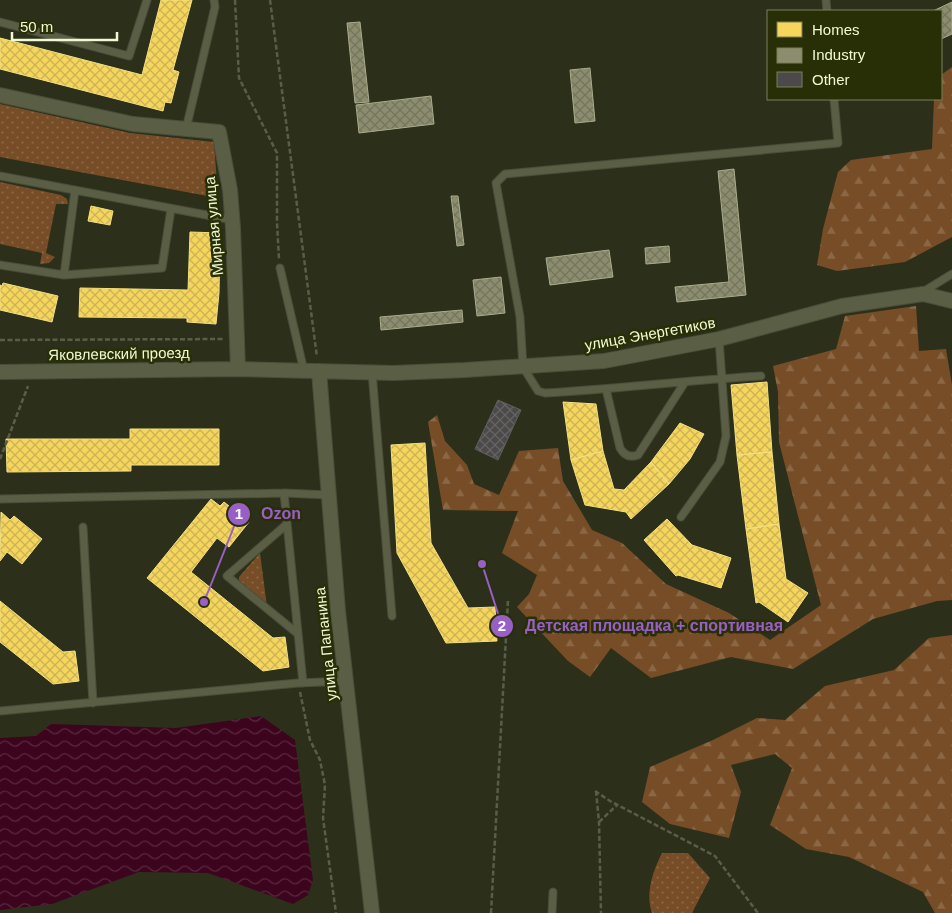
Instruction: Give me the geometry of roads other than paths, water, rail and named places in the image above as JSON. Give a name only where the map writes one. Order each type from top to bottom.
[{"type":"street","name":"Мирная улица","points":[[0,94],[133,124],[219,132],[230,190],[233,220],[238,369]]},
{"type":"street","name":"улица Энергетиков","points":[[318,371],[456,370],[604,361],[719,339],[842,306],[923,294],[952,301]]},
{"type":"street","points":[[238,369],[318,371]]},
{"type":"street","name":"Яковлевский проезд","points":[[0,372],[238,369]]},
{"type":"street","name":"улица Папанина","points":[[318,371],[338,611],[372,913]]},
{"type":"lane","points":[[0,22],[129,56],[148,0]]},
{"type":"lane","points":[[186,129],[215,7],[214,0]]},
{"type":"lane","points":[[761,376],[606,389],[541,393],[538,391],[523,367],[520,317],[496,183],[505,174],[838,143],[834,100]]},
{"type":"lane","points":[[0,176],[233,220]]},
{"type":"lane","points":[[64,275],[75,190]]},
{"type":"lane","points":[[0,265],[64,275],[162,268],[171,208]]},
{"type":"lane","points":[[280,268],[304,371]]},
{"type":"lane","points":[[919,295],[952,274]]},
{"type":"lane","points":[[681,517],[720,462],[726,436],[719,339]]},
{"type":"lane","points":[[372,372],[392,616]]},
{"type":"lane","points":[[606,389],[620,448],[623,453],[633,457],[638,455],[685,382]]},
{"type":"lane","points":[[0,499],[284,493],[329,495]]},
{"type":"lane","points":[[284,493],[298,634],[300,683]]},
{"type":"lane","points":[[287,524],[227,576],[298,634]]},
{"type":"lane","points":[[83,527],[92,703]]},
{"type":"lane","points":[[0,711],[300,683],[346,682]]},
{"type":"lane","points":[[552,892],[552,913]]},
{"type":"water","points":[[261,716],[295,740],[313,880],[308,895],[293,904],[208,873],[139,872],[52,904],[0,910],[0,738],[36,736],[51,724],[176,728]]},
{"type":"place","name":"Детская площадка + спортивная","points":[[482,564]]},
{"type":"place","name":"Ozon","points":[[204,602]]}]
